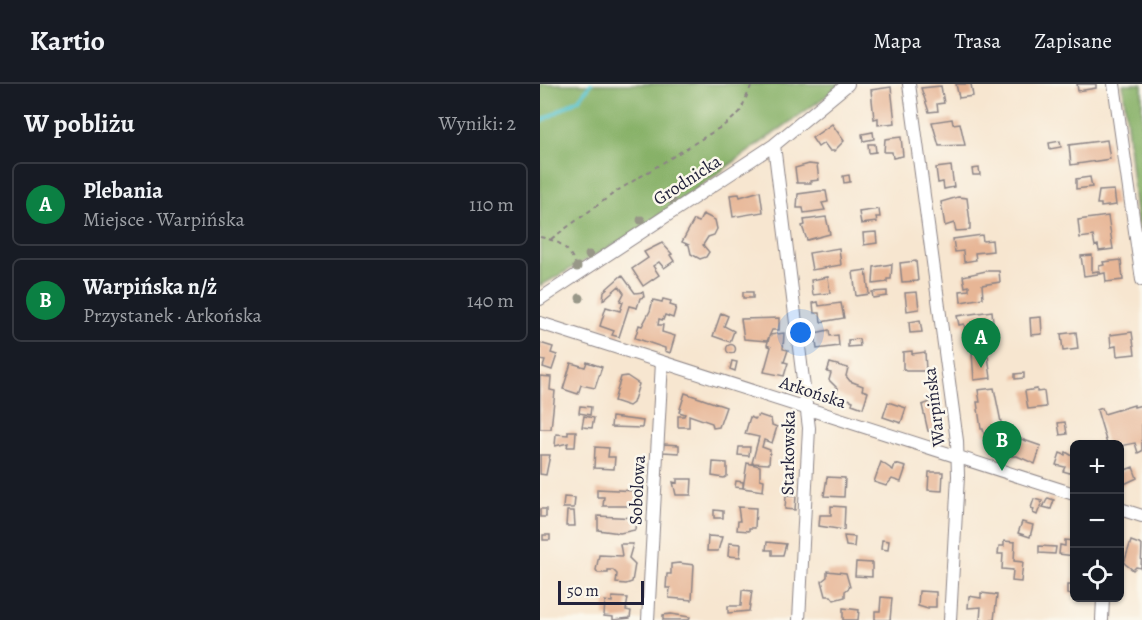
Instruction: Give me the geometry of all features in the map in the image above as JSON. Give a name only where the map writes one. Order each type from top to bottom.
[{"type":"street","name":"Grodnicka","points":[[540,299],[774,145],[848,84]]},
{"type":"street","name":"Warpińska","points":[[909,84],[957,458],[950,620]]},
{"type":"street","points":[[1114,84],[1142,280]]},
{"type":"street","name":"Starkowska","points":[[774,145],[808,409],[809,428],[799,620]]},
{"type":"street","name":"Arkońska","points":[[540,323],[1070,493]]},
{"type":"street","name":"Sobolowa","points":[[648,620],[662,362]]},
{"type":"street","points":[[1124,511],[1142,516]]},
{"type":"street","points":[[1102,620],[1103,602]]},
{"type":"path","points":[[551,239],[617,190],[729,122],[740,112],[752,84]]},
{"type":"path","points":[[540,237],[551,239],[569,250],[579,274]]},
{"type":"green space","points":[[540,84],[843,84],[633,234],[540,286]]},
{"type":"green space","points":[[1123,84],[1142,84],[1142,239],[1137,223]]},
{"type":"building","points":[[956,84],[971,84],[973,96],[959,98]]},
{"type":"building","points":[[1077,84],[1096,84],[1096,88],[1078,91]]},
{"type":"building","points":[[941,86],[944,103],[937,104],[938,111],[929,112],[921,88]]},
{"type":"building","points":[[891,87],[895,123],[878,125],[878,118],[874,119],[871,90]]},
{"type":"building","points":[[952,119],[953,124],[960,123],[965,145],[939,146],[932,122]]},
{"type":"building","points":[[832,124],[844,141],[834,151],[830,151],[824,143],[818,147],[812,138]]},
{"type":"building","points":[[873,132],[874,139],[863,141],[862,134]]},
{"type":"building","points":[[901,137],[903,156],[893,158],[892,152],[884,152],[885,139]]},
{"type":"building","points":[[1107,140],[1110,159],[1071,165],[1069,145]]},
{"type":"building","points":[[1060,141],[1061,147],[1050,149],[1049,143]]},
{"type":"building","points":[[868,144],[875,144],[876,152],[869,153]]},
{"type":"building","points":[[809,164],[817,165],[819,180],[811,181],[811,183],[797,183],[795,168]]},
{"type":"building","points":[[951,166],[954,187],[944,189],[943,182],[938,183],[936,168]]},
{"type":"building","points":[[979,168],[980,175],[973,175],[972,169]]},
{"type":"building","points":[[849,175],[850,182],[844,183],[843,176]]},
{"type":"building","points":[[1090,177],[1092,187],[1076,189],[1076,179]]},
{"type":"building","points":[[1114,190],[1116,205],[1101,207],[1101,204],[1097,204],[1099,191]]},
{"type":"building","points":[[760,191],[763,212],[733,217],[730,195],[739,194],[740,197]]},
{"type":"building","points":[[826,191],[828,202],[822,203],[825,210],[804,213],[803,208],[797,208],[798,194]]},
{"type":"building","points":[[958,197],[967,198],[970,230],[956,231],[954,223],[945,226],[941,202]]},
{"type":"building","points":[[879,209],[880,217],[876,217],[877,222],[861,224],[859,212]]},
{"type":"building","points":[[703,214],[715,220],[717,229],[703,245],[709,252],[706,257],[700,259],[691,254],[689,245],[682,242],[694,220],[699,222]]},
{"type":"building","points":[[1108,216],[1113,249],[1099,251],[1098,245],[1095,246],[1093,236],[1080,238],[1078,220]]},
{"type":"building","points":[[826,217],[830,234],[807,240],[802,226],[805,225],[804,220]]},
{"type":"building","points":[[876,232],[877,243],[864,245],[863,233]]},
{"type":"building","points":[[982,235],[983,241],[992,240],[993,251],[975,253],[976,260],[964,262],[963,251],[955,252],[953,239]]},
{"type":"building","points":[[662,243],[672,254],[670,255],[674,261],[664,268],[659,262],[653,266],[659,275],[643,286],[632,269],[648,258],[644,252]]},
{"type":"building","points":[[839,248],[841,265],[812,270],[809,253]]},
{"type":"building","points":[[1092,255],[1092,272],[1098,271],[1098,274],[1084,276],[1081,256]]},
{"type":"building","points":[[1121,260],[1123,280],[1106,282],[1105,273],[1100,274],[1099,266],[1104,265],[1103,262]]},
{"type":"building","points":[[916,261],[918,281],[902,282],[900,263]]},
{"type":"building","points":[[892,264],[891,279],[887,279],[887,282],[873,284],[874,267]]},
{"type":"building","points":[[866,270],[869,294],[856,296],[853,272]]},
{"type":"building","points":[[999,271],[1000,282],[982,285],[983,298],[961,302],[960,291],[969,290],[969,286],[965,287],[963,276]]},
{"type":"building","points":[[622,275],[635,293],[643,292],[644,297],[640,298],[637,308],[629,306],[619,337],[612,335],[614,331],[600,326],[606,307],[620,311],[623,302],[620,301],[624,293],[619,286],[603,300],[604,291]]},
{"type":"building","points":[[828,277],[830,293],[813,295],[811,280]]},
{"type":"building","points":[[887,291],[887,296],[873,298],[872,292]]},
{"type":"building","points":[[743,292],[753,292],[753,298],[743,298]]},
{"type":"building","points":[[917,292],[919,309],[907,311],[905,293]]},
{"type":"building","points":[[663,299],[671,301],[670,305],[676,307],[673,318],[665,315],[663,320],[659,319],[658,325],[663,325],[662,332],[675,336],[670,353],[665,351],[665,348],[635,338],[639,325],[642,326],[650,311],[653,300],[662,302]]},
{"type":"building","points":[[818,302],[819,306],[841,303],[844,318],[821,322],[820,313],[814,313],[813,303]]},
{"type":"building","points":[[992,311],[993,322],[986,323],[988,338],[967,341],[964,324],[959,325],[957,316]]},
{"type":"building","points":[[721,313],[728,316],[724,326],[734,331],[730,342],[713,336]]},
{"type":"building","points":[[1041,317],[1042,334],[1031,335],[1030,318]]},
{"type":"building","points":[[779,318],[779,330],[772,330],[767,341],[744,339],[741,319]]},
{"type":"building","points":[[920,320],[922,332],[910,333],[909,322]]},
{"type":"building","points":[[829,330],[830,336],[838,335],[839,346],[817,349],[815,333]]},
{"type":"building","points":[[1076,332],[1078,349],[1063,351],[1061,334]]},
{"type":"building","points":[[1132,332],[1135,354],[1117,356],[1116,346],[1111,347],[1110,335]]},
{"type":"building","points":[[784,333],[783,349],[788,350],[784,362],[788,363],[784,376],[764,372],[771,347],[767,345],[770,335]]},
{"type":"building","points":[[859,339],[860,346],[848,347],[848,340]]},
{"type":"building","points":[[540,343],[553,347],[551,353],[557,355],[552,370],[543,367],[545,361],[540,360]]},
{"type":"building","points":[[731,344],[736,349],[731,354],[726,349]]},
{"type":"building","points":[[912,351],[912,354],[925,352],[926,371],[903,369],[903,352]]},
{"type":"building","points":[[983,352],[984,357],[988,356],[991,378],[974,380],[972,353]]},
{"type":"building","points":[[732,361],[737,362],[735,371],[730,369]]},
{"type":"building","points":[[587,362],[602,367],[595,388],[581,385],[578,394],[563,389],[571,363],[585,367]]},
{"type":"building","points":[[830,363],[848,368],[846,376],[850,381],[863,386],[862,390],[868,392],[863,408],[836,394],[838,389],[829,380],[831,373],[827,372]]},
{"type":"building","points":[[1024,373],[1024,378],[1015,379],[1015,374]]},
{"type":"building","points":[[540,376],[551,377],[550,390],[555,391],[551,429],[540,429]]},
{"type":"building","points":[[627,376],[639,384],[633,403],[629,406],[614,401],[621,377]]},
{"type":"building","points":[[994,388],[1002,427],[1000,427],[1000,432],[984,434],[981,429],[977,402],[980,402],[978,390]]},
{"type":"building","points":[[1037,389],[1037,392],[1044,391],[1046,407],[1028,409],[1025,391]]},
{"type":"building","points":[[685,393],[726,407],[719,427],[713,428],[712,423],[689,415],[689,427],[678,427],[678,416],[685,414],[679,412]]},
{"type":"building","points":[[933,401],[936,403],[939,424],[938,429],[928,431],[922,405]]},
{"type":"building","points":[[888,402],[906,408],[901,423],[883,417]]},
{"type":"building","points":[[1134,405],[1134,407],[1142,405],[1142,451],[1138,453],[1135,443],[1124,445],[1124,440],[1106,440],[1097,410],[1102,408],[1104,414]]},
{"type":"building","points":[[580,406],[591,407],[590,415],[579,413]]},
{"type":"building","points":[[759,415],[771,419],[772,425],[777,427],[772,443],[764,440],[762,447],[770,450],[769,464],[752,463],[759,437],[745,434],[750,417],[755,419]]},
{"type":"building","points":[[584,416],[594,418],[592,428],[582,427]]},
{"type":"building","points":[[612,417],[643,421],[642,428],[611,427]]},
{"type":"building","points":[[1065,422],[1067,434],[1060,435],[1058,423]]},
{"type":"building","points":[[568,431],[576,431],[575,447],[567,447],[568,443],[555,446],[556,434],[568,435]]},
{"type":"building","points":[[1018,438],[1041,446],[1035,464],[1012,456]]},
{"type":"building","points":[[664,444],[679,445],[679,453],[663,452]]},
{"type":"building","points":[[595,447],[609,448],[608,457],[615,457],[614,469],[594,468]]},
{"type":"building","points":[[739,447],[750,447],[749,456],[738,455]]},
{"type":"building","points":[[1066,452],[1070,454],[1070,473],[1063,471],[1065,467],[1056,465],[1060,453],[1065,455]]},
{"type":"building","points":[[540,455],[550,455],[546,475],[540,474]]},
{"type":"building","points":[[713,462],[727,463],[727,476],[724,478],[712,476]]},
{"type":"building","points":[[881,462],[893,470],[895,464],[906,467],[901,482],[892,479],[886,486],[874,482]]},
{"type":"building","points":[[747,463],[760,466],[760,479],[764,480],[763,491],[743,488]]},
{"type":"building","points":[[1133,467],[1137,478],[1124,484],[1124,470]]},
{"type":"building","points":[[929,472],[943,472],[942,491],[928,490]]},
{"type":"building","points":[[827,477],[845,478],[844,497],[824,496]]},
{"type":"building","points":[[677,479],[692,479],[691,495],[676,495],[673,482],[677,483]]},
{"type":"building","points":[[736,481],[743,482],[743,488],[735,487]]},
{"type":"building","points":[[597,489],[637,491],[636,506],[603,506],[604,497],[597,497]]},
{"type":"building","points":[[786,495],[796,496],[795,510],[785,509]]},
{"type":"building","points":[[564,497],[575,498],[574,508],[563,508]]},
{"type":"building","points":[[1048,498],[1054,500],[1051,509],[1043,507]]},
{"type":"building","points":[[1034,499],[1042,501],[1037,515],[1031,508]]},
{"type":"building","points":[[831,506],[845,507],[844,530],[819,526],[820,515],[831,515]]},
{"type":"building","points":[[738,507],[756,508],[755,528],[749,528],[749,531],[737,530],[738,521],[740,521]]},
{"type":"building","points":[[540,509],[546,509],[546,517],[540,517]]},
{"type":"building","points":[[714,510],[723,511],[723,518],[714,518]]},
{"type":"building","points":[[567,511],[574,511],[575,526],[566,526]]},
{"type":"building","points":[[598,516],[636,518],[635,530],[620,533],[598,530]]},
{"type":"building","points":[[1022,522],[1033,525],[1030,537],[1018,533]]},
{"type":"building","points":[[543,535],[550,535],[550,540],[543,540]]},
{"type":"building","points":[[708,536],[722,537],[718,551],[707,551]]},
{"type":"building","points":[[844,536],[855,537],[854,547],[846,546]]},
{"type":"building","points":[[882,540],[889,541],[888,550],[881,549]]},
{"type":"building","points":[[1065,540],[1070,541],[1070,555],[1059,554],[1060,545],[1065,546]]},
{"type":"building","points":[[1004,541],[1015,542],[1014,561],[1023,562],[1021,582],[1012,581],[1013,570],[1002,569],[1003,554],[998,554],[999,546],[1004,546]]},
{"type":"building","points":[[1131,541],[1142,545],[1141,568],[1136,567],[1133,570],[1124,563]]},
{"type":"building","points":[[767,542],[786,544],[783,555],[772,555],[772,550],[766,550]]},
{"type":"building","points":[[729,543],[741,544],[740,557],[728,556]]},
{"type":"building","points":[[620,544],[633,544],[629,558],[635,564],[632,582],[626,584],[616,583],[617,574],[613,570],[608,570],[608,573],[598,573],[596,570],[599,555],[622,556]]},
{"type":"building","points":[[1039,546],[1056,547],[1055,554],[1039,553]]},
{"type":"building","points":[[856,562],[872,563],[872,577],[855,576]]},
{"type":"building","points":[[671,564],[694,565],[692,600],[669,598],[670,588],[666,588],[667,574],[671,574]]},
{"type":"building","points":[[827,571],[846,573],[850,587],[845,591],[845,597],[834,600],[831,596],[826,596],[822,581],[827,577]]},
{"type":"building","points":[[1067,585],[1070,585],[1070,594],[1067,594]]},
{"type":"building","points":[[742,590],[752,591],[749,611],[728,613],[728,606],[741,606]]},
{"type":"building","points":[[919,591],[936,592],[936,607],[928,607],[928,609],[918,606]]},
{"type":"building","points":[[981,593],[997,595],[994,620],[980,620],[981,607],[968,608],[969,596],[981,598]]},
{"type":"building","points":[[612,597],[628,598],[626,610],[631,611],[630,618],[613,620],[613,617],[604,616],[605,601],[612,602]]},
{"type":"building","points":[[881,597],[892,598],[890,620],[875,620],[875,611],[880,611]]},
{"type":"building","points":[[843,608],[859,610],[858,620],[843,620]]},
{"type":"building","points":[[663,615],[690,617],[689,620],[663,620]]},
{"type":"waterway","points":[[540,122],[579,99],[591,84]]},
{"type":"place","name":"Plebania","points":[[981,368]]},
{"type":"place","name":"Warpińska n/ż","points":[[1002,471]]}]
